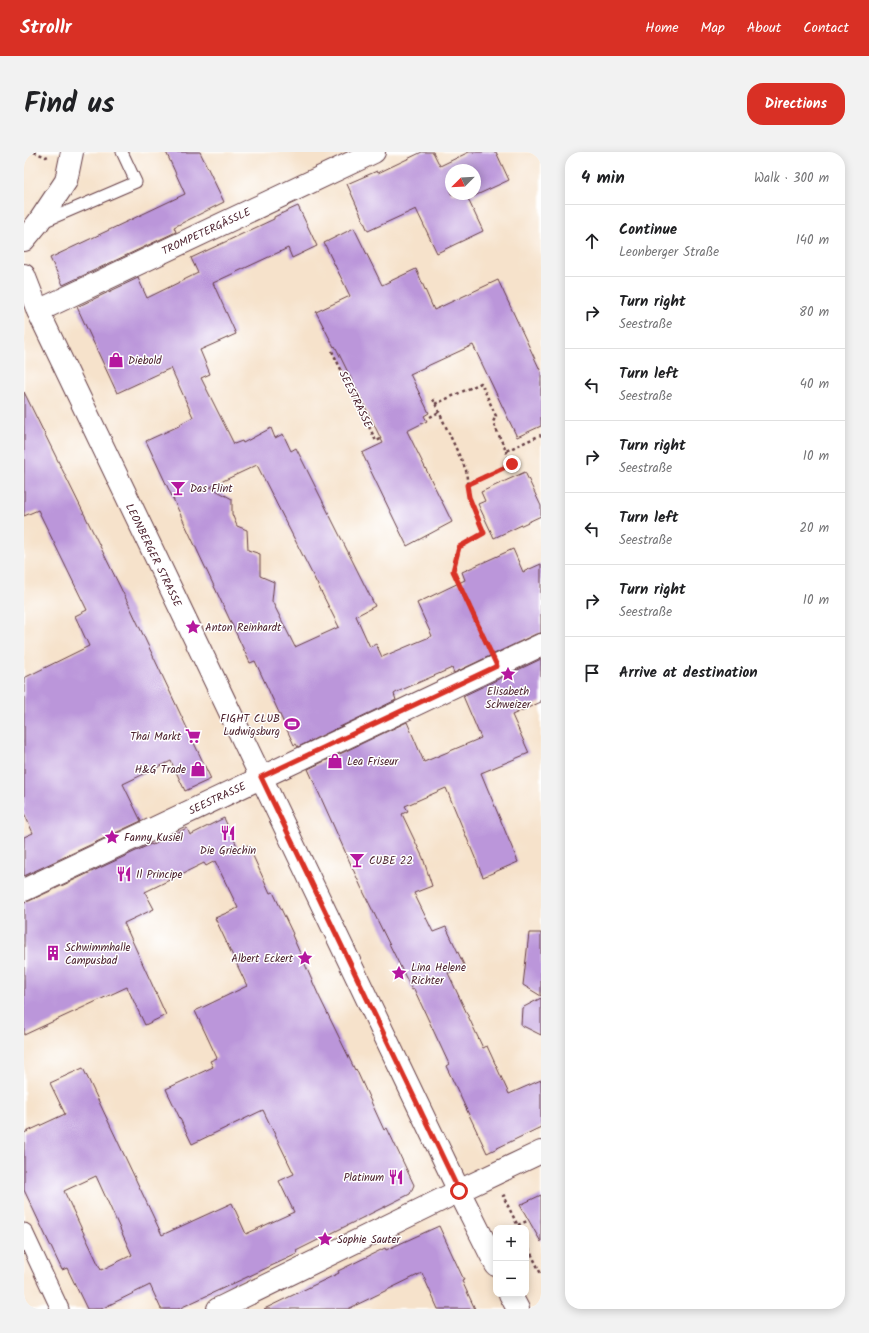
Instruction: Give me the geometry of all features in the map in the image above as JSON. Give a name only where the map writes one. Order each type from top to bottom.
[{"type":"street","name":"TROMPETERGÄSSLE","points":[[38,311],[374,152]]},
{"type":"street","points":[[24,240],[38,223],[66,181],[62,153]]},
{"type":"street","name":"LEONBERGER STRASSE","points":[[24,276],[38,311],[459,1191],[494,1261]]},
{"type":"street","name":"SEESTRASSE","points":[[24,890],[541,645]]},
{"type":"street","points":[[218,1309],[541,1152]]},
{"type":"street","points":[[24,1232],[60,1309]]},
{"type":"street","points":[[512,1297],[518,1309]]},
{"type":"lane","points":[[38,223],[136,182],[122,152]]},
{"type":"path","points":[[34,152],[46,157],[62,153]]},
{"type":"path","name":"SEESTRASSE","points":[[332,351],[376,441],[381,439]]},
{"type":"path","points":[[435,404],[481,383],[496,416],[493,422],[512,464],[467,485]]},
{"type":"path","points":[[433,399],[466,470],[469,497],[484,533],[459,547],[453,571],[497,666]]},
{"type":"path","points":[[430,417],[439,412]]},
{"type":"path","points":[[506,451],[541,435]]},
{"type":"path","points":[[509,1193],[503,1196],[517,1225]]},
{"type":"path","points":[[521,1225],[529,1220]]},
{"type":"path","points":[[529,1249],[541,1274]]},
{"type":"building","points":[[166,152],[200,152],[224,202],[174,227],[176,232],[63,285],[50,258],[185,194]]},
{"type":"building","points":[[422,152],[433,152],[440,166],[469,152],[496,152],[509,180],[481,193],[481,164],[445,164],[445,200],[468,200],[483,231],[437,253],[416,209],[368,231],[347,184],[377,171],[378,173]]},
{"type":"building","points":[[298,206],[317,246],[292,258],[288,248],[213,283],[236,334],[200,350],[210,374],[201,378],[234,444],[242,441],[243,443],[271,428],[275,438],[283,434],[291,451],[296,448],[375,606],[356,616],[370,647],[376,644],[382,657],[432,636],[417,603],[465,580],[462,572],[513,549],[523,572],[541,564],[541,633],[454,673],[452,668],[397,692],[394,694],[396,700],[298,747],[296,744],[294,745],[255,661],[250,663],[146,441],[181,425],[180,424],[193,417],[171,368],[117,393],[77,307],[138,278],[147,298],[198,273],[191,258],[274,219],[274,217]],"holes":[[[257,465],[339,627],[295,647],[272,601],[274,582],[260,576],[260,554],[248,550],[247,530],[237,526],[232,514],[232,499],[210,487]]]},
{"type":"building","points":[[354,228],[382,285],[416,269],[434,310],[498,280],[541,372],[541,426],[517,437],[473,345],[410,374],[429,413],[424,416],[427,421],[407,431],[452,522],[407,546],[362,453],[383,443],[335,346],[334,347],[316,312],[350,296],[324,243]]},
{"type":"building","points":[[24,392],[130,607],[211,779],[185,791],[171,761],[123,784],[141,821],[24,876],[24,837],[33,833],[24,813],[24,678],[89,646],[75,616],[87,610],[38,510],[24,516]]},
{"type":"building","points":[[525,472],[541,506],[541,516],[494,538],[478,504],[485,501],[481,492]]},
{"type":"building","points":[[541,659],[541,702],[512,715],[529,753],[481,773],[518,862],[483,877],[446,788],[405,806],[408,811],[402,814],[423,858],[432,886],[414,893],[433,932],[446,927],[464,965],[448,973],[483,1048],[487,1046],[509,1094],[541,1080],[541,1127],[487,1153],[446,1066],[449,1064],[414,989],[412,990],[361,887],[308,769],[407,722],[424,762],[481,738],[463,696]]},
{"type":"building","points":[[224,818],[239,850],[248,845],[270,893],[273,892],[293,934],[292,935],[318,994],[355,1070],[356,1069],[384,1130],[387,1128],[414,1185],[410,1194],[296,1251],[297,1254],[178,1309],[161,1309],[150,1285],[101,1309],[87,1309],[67,1268],[62,1270],[24,1190],[24,1133],[65,1114],[50,1083],[83,1068],[162,1235],[232,1203],[246,1234],[294,1212],[279,1181],[294,1174],[263,1110],[192,1144],[166,1089],[213,1067],[210,1061],[217,1058],[195,1011],[247,986],[215,918],[238,908],[215,861],[206,866],[204,863],[145,892],[154,909],[124,923],[166,1015],[145,1025],[127,987],[24,1035],[24,902],[187,828],[190,835]],"holes":[[[96,1176],[132,1255],[101,1270],[64,1191]]]},
{"type":"building","points":[[529,933],[541,933],[541,996],[523,985]]},
{"type":"building","points":[[541,998],[541,1035],[521,1025],[522,1008]]},
{"type":"building","points":[[541,1195],[541,1242],[520,1205]]},
{"type":"building","points":[[439,1226],[464,1280],[462,1281],[475,1309],[438,1309],[422,1273],[348,1309],[264,1309],[339,1273],[338,1271],[385,1248],[386,1250]]},
{"type":"place","name":"Diebold","points":[[116,360]]},
{"type":"place","name":"Das Flint","points":[[178,488]]},
{"type":"place","name":"Anton Reinhardt","points":[[193,627]]},
{"type":"place","name":"Elisabeth Schweizer","points":[[508,674]]},
{"type":"place","name":"FIGHT CLUB Ludwigsburg","points":[[292,724]]},
{"type":"place","name":"Thai Markt","points":[[193,736]]},
{"type":"place","name":"Lea Friseur","points":[[335,761]]},
{"type":"place","name":"H&G Trade","points":[[198,769]]},
{"type":"place","name":"Die Griechin","points":[[228,833]]},
{"type":"place","name":"Fanny Kusiel","points":[[112,837]]},
{"type":"place","name":"CUBE 22","points":[[357,860]]},
{"type":"place","name":"Il Principe","points":[[124,874]]},
{"type":"place","name":"Schwimmhalle Campusbad","points":[[53,953]]},
{"type":"place","name":"Albert Eckert","points":[[305,958]]},
{"type":"place","name":"Lina Helene Richter","points":[[399,973]]},
{"type":"place","name":"Platinum","points":[[396,1177]]},
{"type":"place","name":"Sophie Sauter","points":[[325,1239]]},
{"type":"route","points":[[459,1191],[261,777],[497,666],[453,571],[459,547],[484,533],[469,497],[467,485],[512,464]]}]
